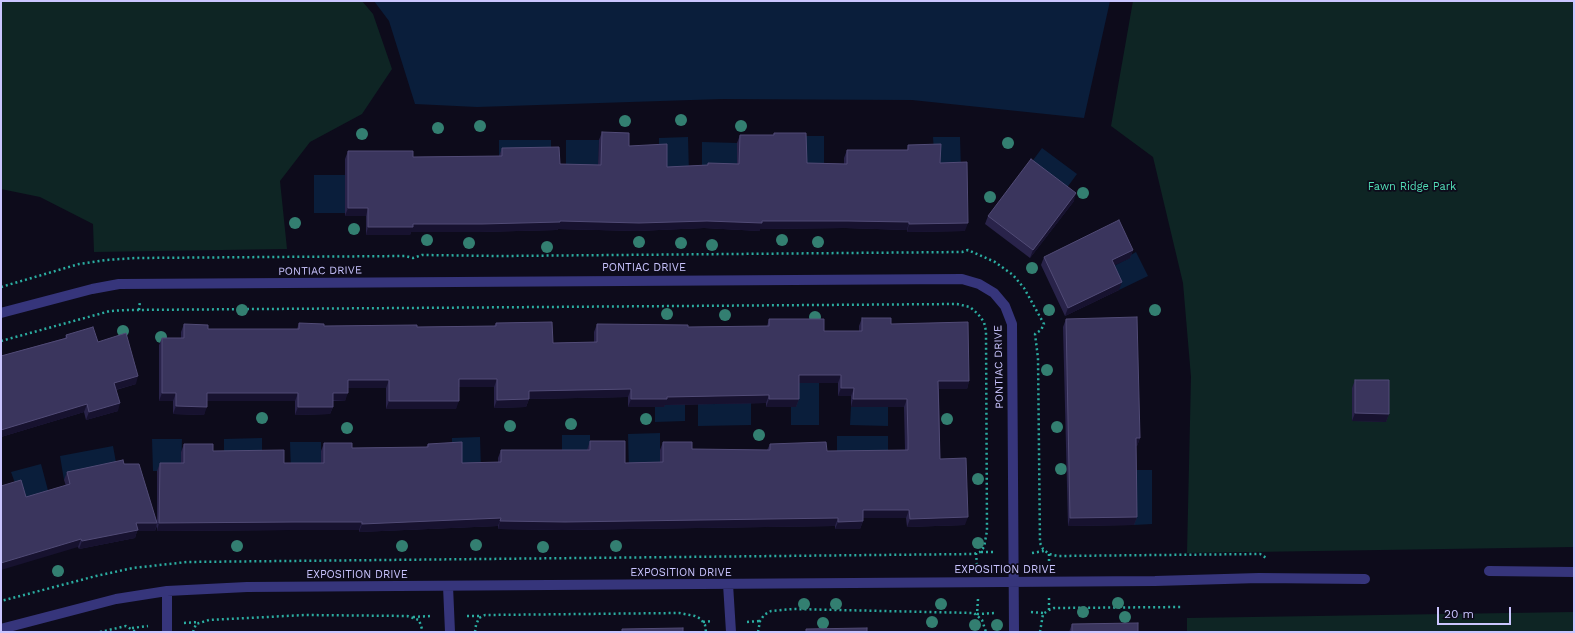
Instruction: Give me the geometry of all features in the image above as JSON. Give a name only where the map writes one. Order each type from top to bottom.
[{"type":"street","name":"PONTIAC DRIVE","points":[[1,313],[92,289],[119,284],[962,279],[979,284],[994,294],[1004,306],[1012,324],[1014,632]]},
{"type":"street","points":[[1489,571],[1574,572]]},
{"type":"street","name":"EXPOSITION DRIVE","points":[[1,629],[77,608],[167,590],[267,587],[1013,582],[1259,578],[1365,580]]},
{"type":"street","points":[[728,584],[731,632]]},
{"type":"street","points":[[448,586],[450,632]]},
{"type":"street","points":[[167,590],[167,632]]},
{"type":"path","points":[[1,287],[79,264],[136,258],[405,256],[413,258],[422,255],[500,256],[962,252],[968,250],[995,262],[1014,275],[1024,288],[1044,324],[1041,330],[1035,334],[1038,358],[1040,543],[1045,551],[1049,554],[1058,556],[1260,554],[1268,558],[1270,562]]},
{"type":"path","points":[[139,310],[140,298]]},
{"type":"path","points":[[1,341],[110,311],[958,304],[970,307],[984,322],[986,343],[987,531],[986,542],[978,553],[977,567]]},
{"type":"path","points":[[1028,553],[1045,551]]},
{"type":"path","points":[[1,601],[96,576],[133,568],[187,562],[998,552]]},
{"type":"path","points":[[1049,554],[1050,568]]},
{"type":"path","points":[[1040,632],[1041,619],[1048,610],[1049,597]]},
{"type":"path","points":[[978,599],[977,614],[982,620],[986,632]]},
{"type":"path","points":[[1048,610],[1182,607]]},
{"type":"path","points":[[758,632],[760,621],[764,615],[771,611],[793,609],[977,614],[996,613]]},
{"type":"path","points":[[1030,612],[1045,613]]},
{"type":"path","points":[[467,616],[679,613],[695,616],[703,622],[706,632]]},
{"type":"path","points":[[181,623],[305,615],[431,616]]},
{"type":"path","points":[[475,632],[476,625],[483,616]]},
{"type":"path","points":[[413,617],[419,620],[423,632]]},
{"type":"path","points":[[703,622],[718,621]]},
{"type":"path","points":[[745,622],[760,621]]},
{"type":"path","points":[[193,632],[196,624],[199,622]]},
{"type":"path","points":[[100,632],[120,627],[131,628],[148,626]]},
{"type":"path","points":[[131,628],[136,632]]},
{"type":"green space","points":[[1,1],[362,1],[373,14],[392,69],[362,114],[310,142],[280,181],[287,249],[94,252],[93,224],[40,197],[1,189]]},
{"type":"green space","name":"Fawn Ridge Park","points":[[1133,1],[1574,1],[1574,547],[1187,553],[1191,377],[1183,283],[1153,157],[1111,126]]},
{"type":"green space","points":[[1574,612],[1574,632],[1187,632],[1187,618]]},
{"type":"water","points":[[374,1],[1110,1],[1084,118],[912,100],[722,99],[477,107],[415,104],[389,21]]},
{"type":"water","points":[[798,136],[824,136],[824,171],[804,171]]},
{"type":"water","points":[[688,137],[689,174],[664,175],[659,152],[659,138]]},
{"type":"water","points":[[933,137],[960,137],[961,170],[938,171]]},
{"type":"water","points":[[499,140],[551,140],[551,155],[499,156]]},
{"type":"water","points":[[566,140],[599,140],[598,173],[566,172]]},
{"type":"water","points":[[702,142],[737,143],[737,172],[702,171]]},
{"type":"water","points":[[1042,148],[1077,174],[1063,193],[1028,167]]},
{"type":"water","points":[[314,175],[345,175],[345,213],[314,213]]},
{"type":"water","points":[[1136,252],[1148,276],[1119,290],[1109,268],[1130,258],[1129,256]]},
{"type":"water","points":[[796,383],[819,383],[819,425],[791,425],[791,407],[796,407]]},
{"type":"water","points":[[664,384],[685,384],[685,421],[655,422],[655,407]]},
{"type":"water","points":[[751,403],[751,425],[698,426],[698,404]]},
{"type":"water","points":[[851,407],[888,407],[888,426],[850,425]]},
{"type":"water","points":[[660,433],[660,470],[629,471],[628,434]]},
{"type":"water","points":[[562,435],[590,435],[590,449],[587,463],[562,463]]},
{"type":"water","points":[[837,436],[888,436],[888,458],[837,459]]},
{"type":"water","points":[[480,437],[481,470],[459,471],[452,450],[452,438]]},
{"type":"water","points":[[262,438],[262,458],[224,459],[224,439]]},
{"type":"water","points":[[152,439],[182,439],[181,471],[153,471]]},
{"type":"water","points":[[290,442],[321,442],[321,471],[291,471]]},
{"type":"water","points":[[113,446],[117,468],[64,480],[60,456]]},
{"type":"water","points":[[41,464],[50,498],[23,505],[11,472]]},
{"type":"water","points":[[1133,470],[1152,470],[1152,524],[1134,525]]},
{"type":"building","points":[[602,132],[629,133],[629,146],[667,144],[667,167],[708,165],[708,163],[739,164],[740,135],[806,133],[807,163],[847,164],[847,150],[908,150],[908,145],[941,144],[940,163],[967,162],[968,223],[909,224],[909,222],[762,221],[762,223],[707,221],[639,223],[560,221],[482,224],[413,224],[413,227],[368,227],[368,208],[348,208],[348,151],[413,151],[413,157],[502,156],[502,148],[559,147],[560,164],[601,165]]},
{"type":"building","points":[[1031,159],[1076,193],[1033,250],[988,216]]},
{"type":"building","points":[[1119,220],[1133,250],[1112,260],[1122,282],[1068,308],[1044,257]]},
{"type":"building","points":[[1137,317],[1140,438],[1136,438],[1137,517],[1070,518],[1066,319]]},
{"type":"building","points":[[862,318],[891,318],[891,324],[968,322],[969,381],[938,381],[940,459],[966,458],[968,517],[910,519],[909,510],[863,510],[863,521],[838,522],[838,518],[565,522],[500,521],[501,518],[362,524],[362,522],[159,523],[160,463],[184,463],[184,444],[213,444],[213,451],[284,450],[284,463],[324,463],[324,443],[352,443],[352,448],[428,447],[428,444],[462,442],[462,463],[501,462],[501,450],[590,450],[590,441],[625,441],[625,463],[663,462],[663,442],[692,442],[692,449],[770,450],[770,444],[826,442],[827,451],[908,450],[907,399],[853,399],[854,388],[841,388],[841,375],[799,375],[799,399],[769,399],[769,395],[631,399],[631,389],[529,391],[529,399],[497,400],[497,379],[459,379],[459,401],[389,401],[389,380],[348,380],[348,393],[333,393],[333,407],[298,407],[298,393],[207,393],[207,407],[176,406],[176,393],[162,393],[162,338],[184,338],[184,324],[208,325],[208,329],[299,329],[299,323],[324,324],[324,326],[417,325],[417,327],[496,326],[496,323],[552,322],[553,343],[597,342],[597,324],[688,325],[688,327],[769,326],[769,319],[824,319],[824,331],[862,331]]},
{"type":"building","points":[[93,327],[98,342],[126,333],[138,376],[114,383],[120,403],[89,412],[87,404],[1,430],[1,356],[67,338],[66,335]]},
{"type":"building","points":[[1355,380],[1389,380],[1389,414],[1355,413]]},
{"type":"building","points":[[123,460],[124,464],[139,464],[157,523],[136,523],[138,530],[82,541],[81,539],[1,563],[1,486],[21,480],[26,497],[70,484],[67,472]]},
{"type":"building","points":[[1138,623],[1138,632],[1072,632],[1072,624]]},
{"type":"building","points":[[683,628],[683,632],[622,632],[622,629]]},
{"type":"building","points":[[867,628],[867,632],[806,632],[806,629]]}]
